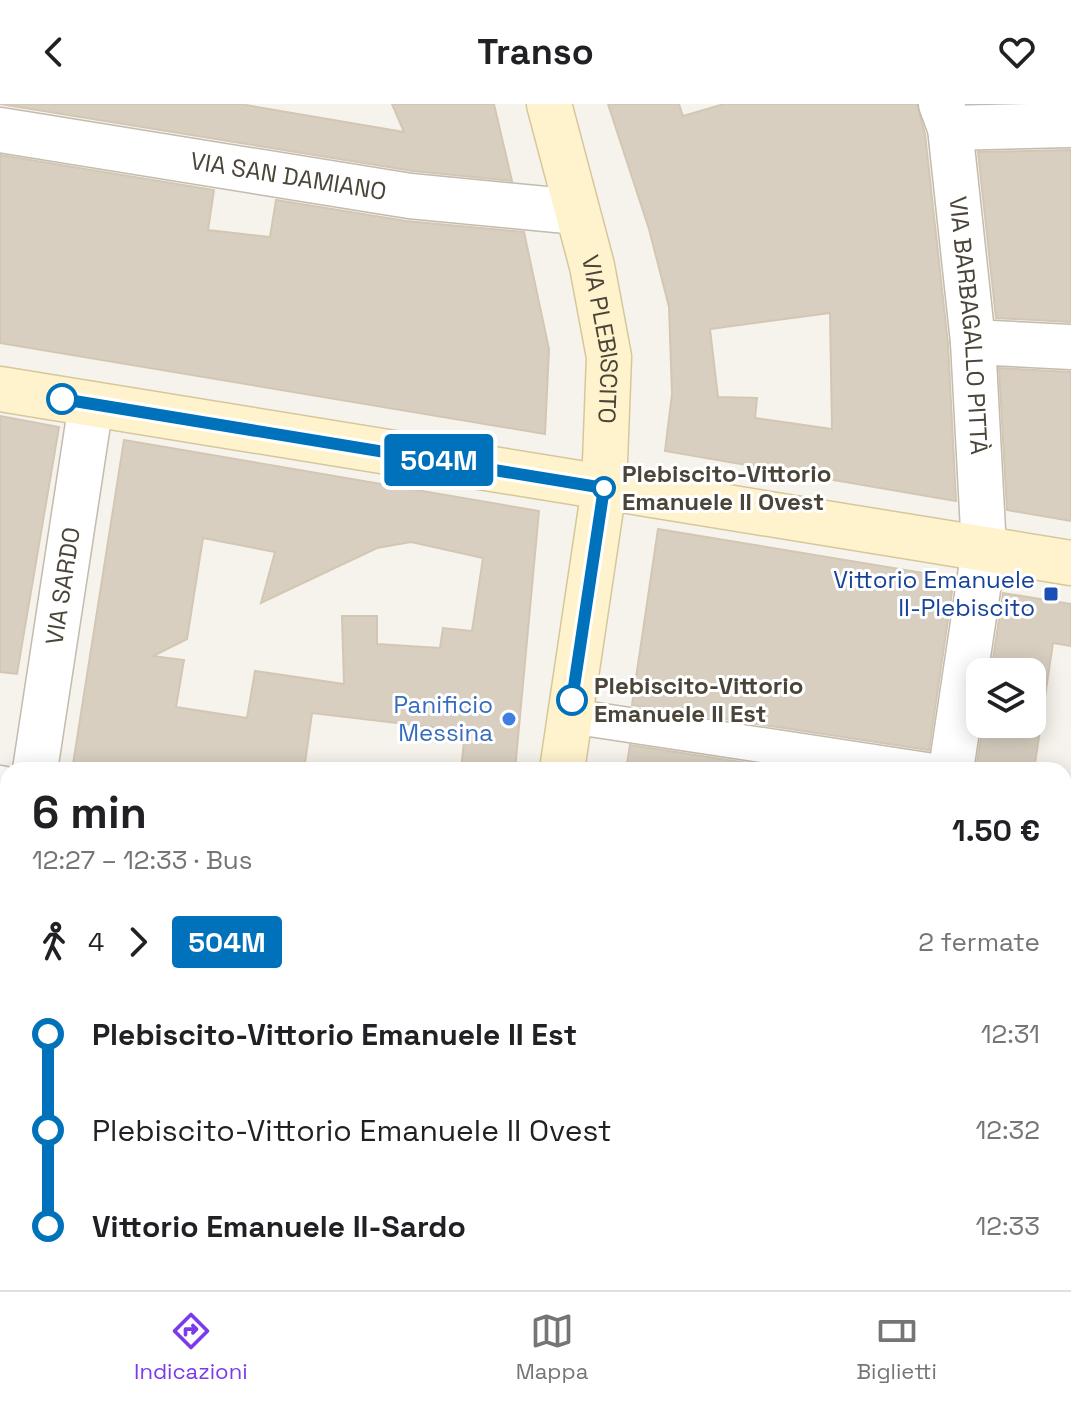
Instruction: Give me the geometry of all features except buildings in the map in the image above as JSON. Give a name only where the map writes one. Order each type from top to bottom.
[{"type":"main road","name":"VIA PLEBISCITO","points":[[549,104],[592,266],[609,357],[604,488],[563,762]]},
{"type":"main road","points":[[0,389],[1071,563]]},
{"type":"street","points":[[946,116],[1071,125]]},
{"type":"street","name":"VIA BARBAGALLO PITTÀ","points":[[946,116],[973,342],[984,549],[952,762]]},
{"type":"street","name":"VIA SAN DAMIANO","points":[[0,130],[410,196],[577,212]]},
{"type":"street","points":[[973,342],[1071,347]]},
{"type":"street","name":"VIA SARDO","points":[[36,762],[91,404]]},
{"type":"street","points":[[570,716],[874,762]]},
{"type":"bus line","name":"504M","points":[[62,399],[604,488],[572,700]]},
{"type":"place","name":"Plebiscito-Vittorio Emanuele II Ovest","points":[[604,488]]},
{"type":"place","name":"Vittorio Emanuele II-Plebiscito","points":[[1051,594]]},
{"type":"place","name":"Plebiscito-Vittorio Emanuele II Est","points":[[572,700]]},
{"type":"place","name":"Panificio Messina","points":[[509,719]]}]
